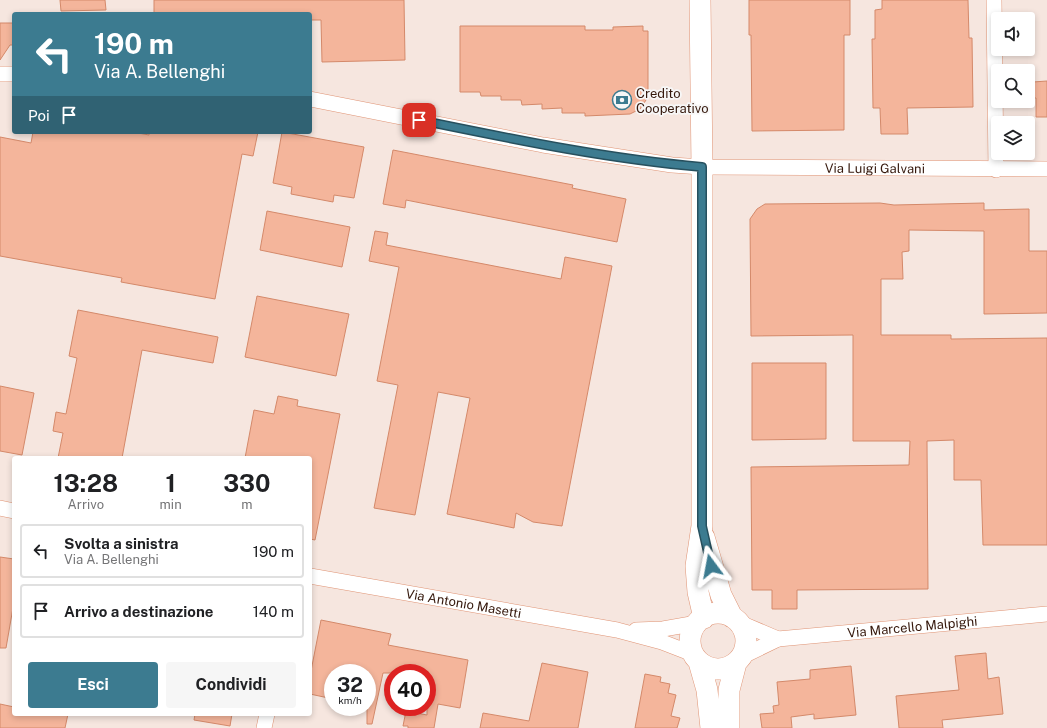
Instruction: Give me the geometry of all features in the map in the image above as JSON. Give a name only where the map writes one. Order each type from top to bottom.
[{"type":"street","points":[[700,0],[702,167],[702,526],[696,566],[700,620],[690,638],[707,690],[711,728]]},
{"type":"street","points":[[994,0],[996,170]]},
{"type":"street","points":[[0,74],[12,74]]},
{"type":"street","name":"Via Luigi Galvani","points":[[312,99],[543,145],[672,165],[702,167],[996,170],[1047,169]]},
{"type":"street","points":[[0,508],[12,511]]},
{"type":"street","points":[[702,526],[711,566],[721,595],[735,620],[745,633],[746,641],[738,660],[729,690],[729,728]]},
{"type":"street","name":"Via Antonio Masetti","points":[[312,576],[617,630],[662,642],[696,658]]},
{"type":"street","points":[[700,620],[720,614],[735,620]]},
{"type":"street","name":"Via Marcello Malpighi","points":[[738,660],[778,639],[1047,614]]},
{"type":"street","name":"Via Antonio Masetti","points":[[617,630],[663,629],[700,620]]},
{"type":"street","name":"Via Marcello Malpighi","points":[[735,620],[778,639]]},
{"type":"street","points":[[696,658],[713,669],[729,667],[738,660]]},
{"type":"street","points":[[264,728],[267,716]]},
{"type":"building","points":[[60,0],[105,0],[106,10],[61,11]]},
{"type":"building","points":[[154,0],[404,0],[405,60],[322,62],[321,20],[312,20],[312,12],[154,12]]},
{"type":"building","points":[[749,0],[850,0],[850,35],[844,35],[844,130],[752,131]]},
{"type":"building","points":[[882,0],[968,0],[969,38],[972,38],[973,107],[907,108],[908,134],[881,134],[880,108],[873,108],[872,39],[875,39],[875,10],[882,9]]},
{"type":"building","points":[[0,23],[12,23],[12,45],[10,45],[0,60]]},
{"type":"building","points":[[460,26],[585,26],[585,30],[613,30],[613,27],[643,26],[643,31],[648,31],[648,92],[646,100],[640,109],[630,114],[585,116],[585,113],[562,113],[562,108],[542,109],[542,104],[522,105],[521,100],[501,100],[501,96],[481,96],[480,92],[460,92]]},
{"type":"building","points":[[1047,81],[1047,117],[1036,117],[1035,82]]},
{"type":"building","points":[[33,134],[258,134],[253,156],[242,154],[215,299],[121,282],[122,278],[0,256],[0,137],[31,143]]},
{"type":"building","points":[[282,134],[293,134],[364,147],[354,198],[334,195],[333,202],[291,194],[292,187],[273,183]]},
{"type":"building","points":[[393,150],[573,185],[572,188],[626,199],[617,242],[406,200],[405,208],[383,204]]},
{"type":"building","points":[[880,203],[894,205],[984,203],[984,210],[1029,209],[1029,251],[1047,251],[1047,313],[984,314],[984,231],[909,230],[909,251],[902,252],[903,279],[881,279],[881,335],[951,335],[951,339],[1047,338],[1047,545],[983,545],[981,480],[954,480],[954,440],[927,441],[928,589],[797,590],[797,609],[772,609],[772,590],[752,590],[751,467],[909,465],[910,441],[853,441],[853,335],[751,336],[750,219],[757,209],[765,204]]},
{"type":"building","points":[[267,211],[350,227],[342,267],[260,250]]},
{"type":"building","points":[[375,231],[388,233],[386,245],[561,279],[565,257],[612,266],[562,526],[533,522],[516,513],[514,528],[447,514],[470,398],[438,392],[415,515],[374,508],[398,385],[377,381],[399,267],[369,261]]},
{"type":"building","points":[[257,296],[349,314],[336,376],[245,357]]},
{"type":"building","points":[[78,310],[218,337],[213,363],[142,350],[122,456],[58,456],[63,433],[53,431],[56,412],[66,414],[77,358],[69,356]]},
{"type":"building","points":[[752,363],[826,363],[826,439],[752,440]]},
{"type":"building","points":[[0,386],[34,393],[22,455],[0,451]]},
{"type":"building","points":[[278,396],[298,400],[297,406],[340,414],[315,540],[312,539],[312,456],[245,456],[254,410],[274,414]]},
{"type":"building","points":[[0,557],[12,559],[12,614],[6,648],[0,648]]},
{"type":"building","points":[[321,620],[391,634],[388,645],[468,660],[460,708],[438,704],[436,716],[436,664],[384,664],[384,673],[376,705],[376,664],[324,664],[324,697],[312,694],[312,666]]},
{"type":"building","points":[[986,653],[988,679],[999,677],[1003,714],[942,720],[943,728],[899,728],[896,696],[959,690],[955,656]]},
{"type":"building","points":[[542,663],[588,672],[578,728],[480,728],[483,713],[529,721]]},
{"type":"building","points":[[851,666],[856,715],[814,719],[814,714],[791,717],[792,728],[762,728],[760,714],[774,713],[773,706],[779,705],[777,682],[810,679],[810,670]]},
{"type":"building","points":[[645,674],[661,677],[660,682],[670,684],[668,693],[676,695],[671,716],[680,718],[677,728],[635,728]]},
{"type":"building","points":[[0,704],[12,707],[12,716],[68,716],[65,728],[0,728]]},
{"type":"building","points":[[195,716],[232,716],[230,726],[194,720]]},
{"type":"building","points":[[367,716],[374,716],[372,724],[367,724]]},
{"type":"building","points":[[405,716],[436,716],[434,728],[408,728],[408,726],[403,726]]},
{"type":"place","name":"Credito Cooperativo","points":[[622,100]]},
{"type":"route","points":[[419,120],[543,145],[672,165],[702,167],[702,526],[711,566]]}]
